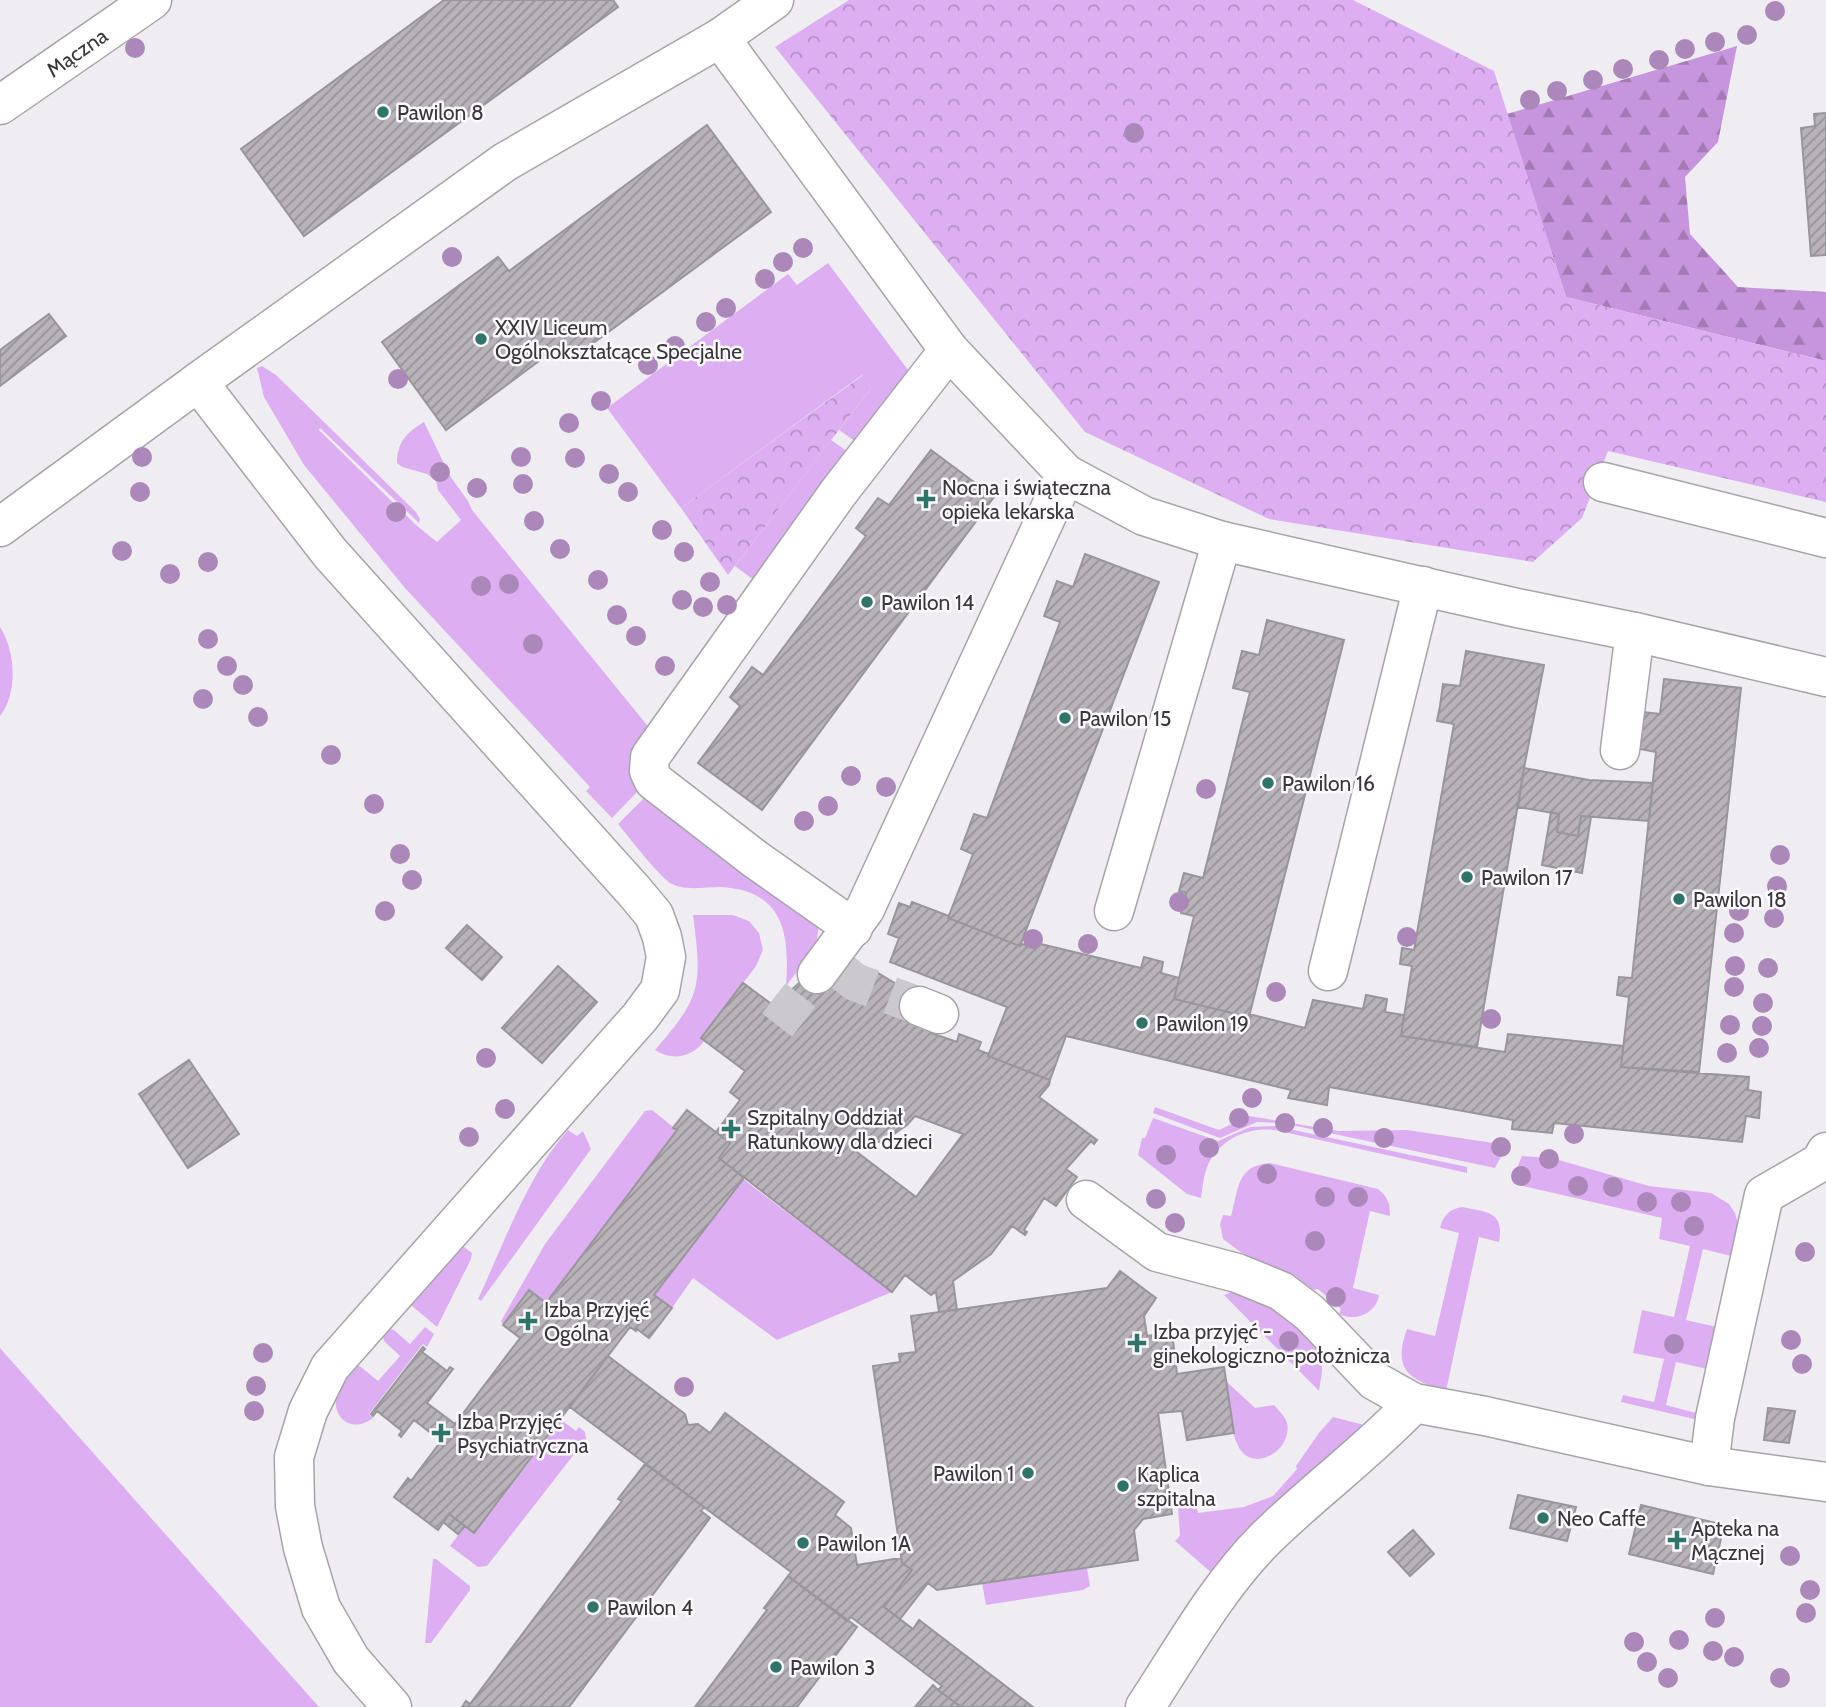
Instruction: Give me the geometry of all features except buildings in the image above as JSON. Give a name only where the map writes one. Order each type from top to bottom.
[{"type":"street","name":"Mączna","points":[[0,105],[152,0]]},
{"type":"street","points":[[0,527],[505,162],[720,38],[774,0]]},
{"type":"street","points":[[720,38],[949,350],[1066,474],[1144,516],[1222,541],[1826,677]]},
{"type":"street","points":[[852,928],[755,859],[654,781],[649,771],[650,757],[838,493],[949,350]]},
{"type":"street","points":[[198,382],[330,553],[654,915],[666,957],[660,990],[640,1017],[330,1367],[308,1411],[294,1457],[295,1506],[303,1548],[321,1608],[351,1660],[391,1707]]},
{"type":"street","points":[[828,968],[871,896],[1066,474]]},
{"type":"street","points":[[1603,482],[1826,538]]},
{"type":"street","points":[[1114,911],[1222,541]]},
{"type":"street","points":[[1328,971],[1423,586]]},
{"type":"street","points":[[1620,750],[1635,632]]},
{"type":"street","points":[[1709,1466],[1717,1405],[1765,1195],[1824,1159]]},
{"type":"street","points":[[1087,1200],[1157,1252],[1237,1273],[1281,1291],[1310,1313],[1375,1381],[1414,1404],[1485,1416],[1709,1466],[1826,1482]]},
{"type":"street","points":[[1145,1707],[1221,1592],[1262,1542],[1389,1430],[1414,1404]]},
{"type":"green space","points":[[849,0],[1353,0],[1494,71],[1566,297],[1826,361],[1826,502],[1608,451],[1582,518],[1533,562],[1269,519],[1085,432],[775,47]]},
{"type":"green space","points":[[1737,46],[1718,142],[1685,177],[1690,234],[1738,287],[1826,292],[1826,361],[1566,297],[1507,114]]},
{"type":"green space","points":[[828,263],[914,378],[862,446],[839,430],[871,388],[862,375],[681,508],[607,408],[788,274],[797,285]]},
{"type":"green space","points":[[262,366],[276,375],[416,512],[419,523],[320,428],[319,430],[416,525],[437,542],[461,520],[438,490],[436,481],[427,474],[397,463],[404,438],[424,422],[450,476],[472,510],[651,730],[635,752],[629,767],[633,782],[640,789],[612,818],[586,791],[590,787],[405,588],[304,465],[264,397],[257,368]]},
{"type":"green space","points":[[863,375],[871,388],[728,575],[681,508]]},
{"type":"green space","points":[[831,440],[854,456],[759,584],[735,566]]},
{"type":"green space","points":[[0,627],[9,648],[13,672],[10,696],[0,716]]},
{"type":"green space","points":[[648,794],[819,925],[816,947],[786,986],[786,948],[783,932],[770,905],[741,890],[720,887],[689,888],[672,884],[618,824]]},
{"type":"green space","points":[[693,915],[733,915],[749,921],[759,933],[763,950],[756,966],[702,1038],[704,1041],[699,1047],[681,1056],[668,1056],[655,1050],[682,1016],[695,988],[697,958]]},
{"type":"green space","points":[[1155,1107],[1219,1130],[1249,1116],[1339,1131],[1407,1130],[1507,1145],[1495,1168],[1282,1123],[1257,1122],[1220,1138],[1153,1113]]},
{"type":"green space","points":[[652,1110],[677,1130],[546,1303],[529,1291],[503,1325],[501,1321],[545,1244],[645,1111]]},
{"type":"green space","points":[[1153,1118],[1218,1141],[1250,1127],[1275,1126],[1467,1167],[1467,1173],[1265,1129],[1238,1135],[1217,1151],[1207,1168],[1201,1198],[1187,1194],[1138,1155],[1142,1138],[1145,1138]]},
{"type":"green space","points":[[568,1130],[577,1136],[583,1131],[591,1149],[481,1301],[478,1299],[528,1189],[553,1148]]},
{"type":"green space","points":[[1522,1156],[1552,1158],[1649,1186],[1711,1193],[1729,1204],[1735,1213],[1738,1223],[1735,1257],[1703,1249],[1686,1320],[1717,1327],[1707,1369],[1676,1362],[1666,1405],[1696,1413],[1694,1419],[1621,1402],[1623,1395],[1654,1402],[1664,1359],[1633,1353],[1642,1310],[1674,1317],[1690,1246],[1659,1239],[1662,1218],[1514,1184],[1512,1180]]},
{"type":"green space","points":[[1270,1163],[1378,1189],[1386,1198],[1390,1216],[1370,1211],[1353,1288],[1379,1295],[1374,1307],[1364,1315],[1352,1317],[1339,1314],[1341,1309],[1318,1289],[1314,1290],[1296,1278],[1242,1253],[1223,1239],[1220,1224],[1223,1215],[1231,1216],[1241,1180],[1251,1169]]},
{"type":"green space","points":[[743,1179],[892,1292],[777,1340],[693,1278],[672,1308],[654,1295]]},
{"type":"green space","points":[[1462,1207],[1492,1215],[1499,1224],[1500,1232],[1499,1242],[1479,1237],[1446,1391],[1413,1377],[1403,1364],[1402,1354],[1407,1329],[1435,1336],[1459,1233],[1440,1228],[1448,1213]]},
{"type":"green space","points":[[464,1247],[472,1253],[471,1259],[437,1327],[412,1306],[412,1299],[459,1249]]},
{"type":"green space","points":[[1234,1291],[1276,1310],[1302,1328],[1319,1353],[1322,1368],[1319,1391],[1224,1295]]},
{"type":"green space","points":[[425,1327],[434,1334],[427,1347],[423,1344],[369,1414],[373,1418],[356,1425],[343,1419],[338,1413],[336,1397],[338,1387],[346,1376],[356,1365],[378,1381],[400,1356],[384,1341],[383,1335],[389,1329],[394,1330],[410,1344]]},
{"type":"green space","points":[[0,1348],[319,1707],[0,1707]]},
{"type":"green space","points":[[1226,1381],[1255,1408],[1274,1405],[1285,1418],[1287,1433],[1284,1442],[1270,1456],[1253,1458],[1238,1446],[1231,1423]]},
{"type":"green space","points":[[1333,1417],[1364,1425],[1309,1481],[1234,1544],[1214,1575],[1175,1541],[1180,1536],[1178,1506],[1196,1505],[1198,1513],[1244,1507],[1273,1496],[1297,1469],[1296,1466]]},
{"type":"green space","points":[[561,1420],[576,1431],[579,1427],[585,1432],[586,1439],[487,1566],[478,1567],[450,1546],[465,1526],[475,1533]]},
{"type":"green space","points":[[433,1559],[470,1586],[470,1590],[431,1643],[425,1643]]},
{"type":"green space","points":[[1087,1568],[1090,1586],[1083,1590],[986,1605],[982,1583]]},
{"type":"tunnel","points":[[840,970],[855,982],[919,1006]]},
{"type":"tunnel","points":[[777,1025],[817,974]]},
{"type":"place","name":"Pawilon 8","points":[[383,112]]},
{"type":"place","name":"XXIV Liceum Ogólnokształcące Specjalne","points":[[481,339]]},
{"type":"place","name":"Nocna i świąteczna opieka lekarska","points":[[926,499]]},
{"type":"place","name":"Pawilon 14","points":[[867,602]]},
{"type":"place","name":"Pawilon 15","points":[[1065,718]]},
{"type":"place","name":"Pawilon 16","points":[[1268,783]]},
{"type":"place","name":"Pawilon 17","points":[[1467,877]]},
{"type":"place","name":"Pawilon 18","points":[[1679,899]]},
{"type":"place","name":"Pawilon 19","points":[[1142,1023]]},
{"type":"place","name":"Szpitalny Oddział Ratunkowy dla dzieci","points":[[731,1129]]},
{"type":"place","name":"Izba Przyjęć Ogólna","points":[[528,1321]]},
{"type":"place","name":"Izba przyjęć - ginekologiczno-położnicza","points":[[1137,1343]]},
{"type":"place","name":"Izba Przyjęć Psychiatryczna","points":[[441,1433]]},
{"type":"place","name":"Pawilon 1","points":[[1028,1473]]},
{"type":"place","name":"Kaplica szpitalna","points":[[1123,1486]]},
{"type":"place","name":"Neo Caffe","points":[[1543,1518]]},
{"type":"place","name":"Apteka na Mącznej","points":[[1677,1540]]},
{"type":"place","name":"Pawilon 1A","points":[[803,1543]]},
{"type":"place","name":"Pawilon 4","points":[[593,1607]]},
{"type":"place","name":"Pawilon 3","points":[[776,1667]]}]
